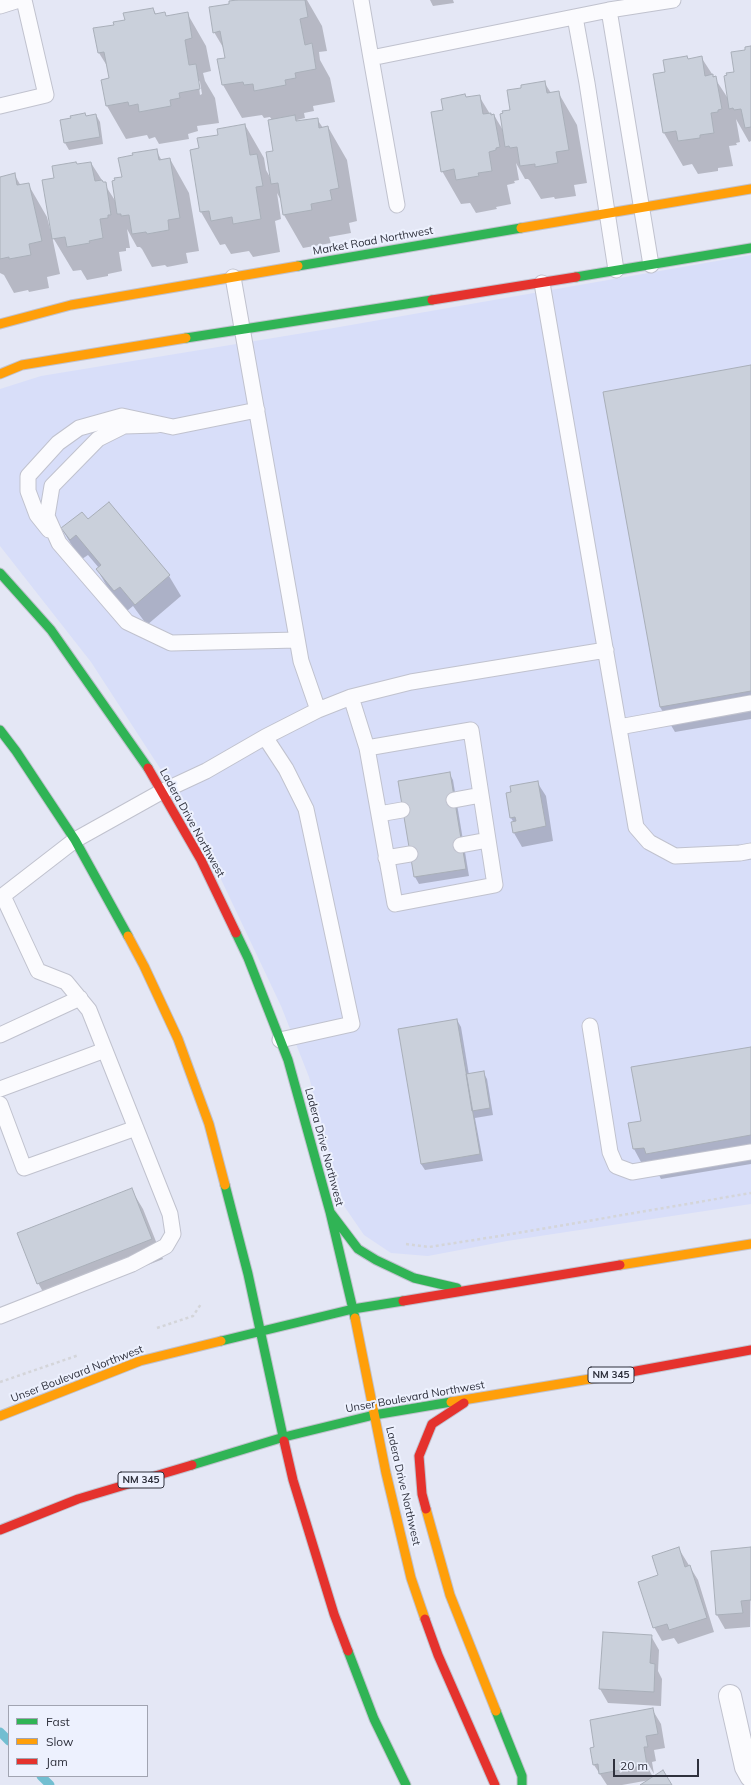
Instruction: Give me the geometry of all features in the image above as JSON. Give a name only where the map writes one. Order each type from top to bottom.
[{"type":"main road","name":"Market Road Northwest","points":[[0,324],[71,305],[751,189]]},
{"type":"main road","points":[[0,374],[22,365],[242,328],[542,283],[751,248]]},
{"type":"main road","name":"Ladera Drive Northwest","points":[[0,573],[51,630],[141,756],[201,860],[248,958],[290,1068],[330,1212],[353,1309],[386,1473],[411,1578],[438,1655],[495,1785]]},
{"type":"main road","points":[[0,730],[16,751],[75,840],[144,966],[178,1039],[209,1124],[248,1274],[293,1480],[334,1614],[374,1719],[406,1785]]},
{"type":"main road","points":[[330,1212],[358,1249],[376,1260],[414,1278],[466,1290]]},
{"type":"main road","name":"Unser Boulevard Northwest","points":[[0,1416],[140,1361],[353,1309],[751,1244]]},
{"type":"main road","name":"Unser Boulevard Northwest","points":[[0,1530],[78,1499],[284,1437],[374,1415],[751,1350]]},
{"type":"main road","points":[[470,1399],[432,1424],[419,1456],[422,1494],[450,1594],[522,1776],[522,1785]]},
{"type":"street","points":[[730,1696],[746,1767],[751,1776]]},
{"type":"lane","points":[[0,6],[19,0]]},
{"type":"lane","points":[[0,106],[46,95],[24,0]]},
{"type":"lane","points":[[361,0],[397,205]]},
{"type":"lane","points":[[371,58],[609,10],[673,0]]},
{"type":"lane","points":[[609,10],[641,208],[652,265]]},
{"type":"lane","points":[[575,17],[587,83],[616,270]]},
{"type":"lane","points":[[233,277],[301,661],[318,710]]},
{"type":"lane","points":[[542,283],[636,826],[649,842],[675,856],[740,853],[751,851]]},
{"type":"lane","points":[[257,410],[173,427],[157,425],[122,416],[80,428],[58,443],[28,476],[28,492],[37,515],[127,622],[171,644],[297,640]]},
{"type":"lane","points":[[59,543],[47,516],[52,486],[98,439],[124,426],[157,425]]},
{"type":"lane","points":[[1,1315],[132,1264],[166,1246],[173,1234],[170,1214],[89,1010],[66,982],[38,971],[1,897],[75,840],[161,792],[206,771],[265,737],[318,710],[351,697],[411,682],[606,650]]},
{"type":"lane","points":[[351,697],[367,748],[395,904],[495,885],[471,730],[367,748]]},
{"type":"lane","points":[[619,727],[751,703]]},
{"type":"lane","points":[[265,737],[286,768],[306,809],[352,1024],[280,1040]]},
{"type":"lane","points":[[454,800],[481,795]]},
{"type":"lane","points":[[379,814],[402,810]]},
{"type":"lane","points":[[461,845],[488,840]]},
{"type":"lane","points":[[386,858],[410,854]]},
{"type":"lane","points":[[0,1035],[80,998]]},
{"type":"lane","points":[[590,1026],[610,1152],[616,1166],[632,1172],[751,1152]]},
{"type":"lane","points":[[0,1089],[105,1050]]},
{"type":"lane","points":[[0,1104],[24,1168],[136,1128]]},
{"type":"path","points":[[399,1243],[429,1247],[751,1193]]},
{"type":"shaded area","points":[[751,255],[751,1204],[507,1241],[428,1256],[391,1253],[364,1235],[344,1206],[309,1077],[281,1006],[191,816],[91,662],[0,546],[0,389],[41,376],[328,329]]},
{"type":"building","points":[[305,0],[308,17],[300,19],[305,45],[312,43],[316,69],[295,73],[296,78],[285,80],[286,85],[254,91],[253,84],[244,85],[243,82],[222,85],[217,59],[225,58],[220,31],[213,33],[209,7],[229,4],[229,1]]},
{"type":"building","points":[[153,8],[155,14],[165,12],[166,16],[188,12],[192,38],[185,40],[189,65],[196,64],[200,89],[179,93],[180,98],[170,100],[171,106],[139,112],[138,104],[129,106],[128,102],[106,106],[101,80],[109,78],[104,52],[98,53],[93,28],[114,25],[113,22],[125,20],[123,13]]},
{"type":"building","points":[[751,46],[751,127],[745,128],[741,109],[729,109],[724,76],[727,75],[726,73],[734,72],[731,52],[745,50],[745,47]]},
{"type":"building","points":[[687,56],[688,59],[702,56],[705,76],[713,74],[713,77],[716,76],[722,109],[718,110],[718,112],[711,113],[714,133],[700,135],[700,138],[678,141],[676,131],[663,133],[653,74],[665,72],[663,60]]},
{"type":"building","points":[[545,81],[547,93],[559,91],[569,150],[556,152],[558,163],[535,167],[535,164],[520,166],[517,147],[505,147],[500,114],[503,113],[502,111],[510,110],[507,90],[521,88],[521,85]]},
{"type":"building","points":[[465,94],[466,97],[480,95],[483,114],[494,114],[500,147],[489,152],[492,171],[478,173],[479,176],[456,180],[454,169],[441,172],[431,112],[443,110],[441,99]]},
{"type":"building","points":[[85,113],[86,116],[96,114],[100,137],[64,143],[60,120]]},
{"type":"building","points":[[295,115],[296,121],[318,118],[319,128],[328,126],[339,188],[330,190],[332,200],[311,204],[312,210],[283,215],[278,183],[271,184],[266,152],[273,151],[268,120]]},
{"type":"building","points":[[245,124],[250,155],[257,154],[263,186],[256,187],[261,219],[233,224],[232,217],[211,221],[209,211],[200,212],[190,150],[199,148],[197,138],[218,135],[217,129]]},
{"type":"building","points":[[157,149],[159,160],[170,158],[180,218],[168,220],[169,230],[147,234],[146,232],[132,234],[129,215],[121,216],[121,214],[117,214],[112,181],[115,180],[114,178],[122,177],[118,158],[133,155],[132,153]]},
{"type":"building","points":[[76,162],[77,164],[91,162],[95,181],[102,180],[103,182],[106,182],[111,215],[108,215],[108,218],[100,219],[103,238],[89,241],[90,243],[67,247],[65,237],[52,239],[42,180],[54,178],[52,166]]},
{"type":"building","points":[[15,173],[17,185],[29,183],[42,241],[29,244],[31,255],[0,259],[0,177]]},
{"type":"building","points":[[751,365],[751,691],[660,707],[603,392]]},
{"type":"building","points":[[109,502],[170,575],[135,605],[120,587],[114,591],[96,569],[101,565],[76,535],[70,540],[61,528],[82,512],[88,519]]},
{"type":"building","points":[[450,772],[466,869],[414,877],[398,781]]},
{"type":"building","points":[[538,781],[546,826],[513,833],[511,822],[516,821],[515,817],[510,818],[506,793],[511,792],[510,786]]},
{"type":"building","points":[[457,1019],[480,1154],[421,1164],[398,1029]]},
{"type":"building","points":[[751,1047],[751,1135],[646,1154],[644,1148],[633,1149],[628,1123],[641,1121],[631,1067]]},
{"type":"building","points":[[484,1071],[490,1108],[472,1111],[466,1074]]},
{"type":"building","points":[[132,1188],[152,1239],[37,1284],[17,1233]]},
{"type":"building","points":[[679,1547],[685,1567],[690,1565],[707,1618],[669,1630],[667,1624],[653,1628],[638,1582],[658,1575],[652,1556]]},
{"type":"building","points":[[751,1547],[751,1600],[741,1601],[743,1613],[716,1615],[711,1551]]},
{"type":"building","points":[[603,1632],[652,1635],[650,1663],[655,1664],[654,1692],[599,1689]]},
{"type":"building","points":[[653,1708],[658,1734],[646,1736],[648,1747],[644,1747],[647,1765],[599,1774],[598,1764],[593,1765],[590,1748],[594,1747],[590,1720]]},
{"type":"building","points":[[663,1770],[672,1785],[640,1785]]},
{"type":"waterway","points":[[0,1732],[8,1740]]},
{"type":"waterway","points":[[42,1777],[50,1785]]},
{"type":"traffic: fast","points":[[298,266],[521,228]]},
{"type":"traffic: fast","points":[[576,277],[751,248]]},
{"type":"traffic: fast","points":[[186,338],[432,300]]},
{"type":"traffic: fast","points":[[0,573],[51,630],[148,768]]},
{"type":"traffic: fast","points":[[0,730],[16,751],[75,840],[128,936]]},
{"type":"traffic: fast","points":[[236,933],[248,958],[288,1060],[330,1212],[355,1318]]},
{"type":"traffic: fast","points":[[225,1185],[248,1274],[284,1441]]},
{"type":"traffic: fast","points":[[330,1212],[358,1249],[376,1260],[414,1278],[457,1288]]},
{"type":"traffic: fast","points":[[221,1341],[353,1309],[403,1301]]},
{"type":"traffic: fast","points":[[192,1465],[284,1437],[374,1415],[451,1402]]},
{"type":"traffic: fast","points":[[348,1651],[374,1719],[406,1785]]},
{"type":"traffic: fast","points":[[496,1711],[522,1776],[522,1785]]},
{"type":"traffic: slow","points":[[521,228],[751,189]]},
{"type":"traffic: slow","points":[[0,324],[71,305],[298,266]]},
{"type":"traffic: slow","points":[[0,374],[22,365],[186,338]]},
{"type":"traffic: slow","points":[[128,936],[144,966],[178,1039],[209,1124],[225,1185]]},
{"type":"traffic: slow","points":[[620,1265],[751,1244]]},
{"type":"traffic: slow","points":[[355,1318],[386,1473],[411,1578],[425,1619]]},
{"type":"traffic: slow","points":[[0,1416],[140,1361],[221,1341]]},
{"type":"traffic: slow","points":[[451,1402],[620,1374]]},
{"type":"traffic: slow","points":[[426,1509],[450,1595],[496,1711]]},
{"type":"traffic: jam","points":[[432,300],[576,277]]},
{"type":"traffic: jam","points":[[148,768],[201,860],[236,933]]},
{"type":"traffic: jam","points":[[403,1301],[620,1265]]},
{"type":"traffic: jam","points":[[620,1374],[751,1350]]},
{"type":"traffic: jam","points":[[426,1509],[422,1494],[419,1456],[432,1424],[464,1403]]},
{"type":"traffic: jam","points":[[284,1441],[293,1480],[334,1614],[348,1651]]},
{"type":"traffic: jam","points":[[0,1530],[78,1499],[192,1465]]},
{"type":"traffic: jam","points":[[425,1619],[438,1655],[495,1785]]}]
